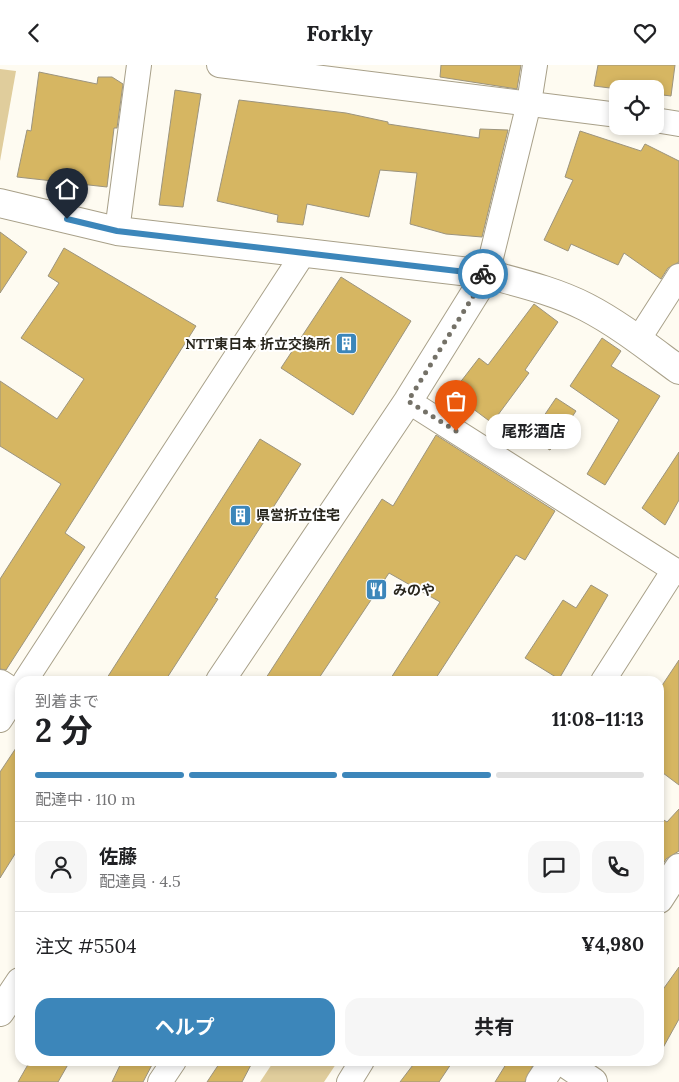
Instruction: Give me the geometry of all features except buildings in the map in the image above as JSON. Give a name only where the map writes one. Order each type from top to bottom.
[{"type":"street","points":[[117,231],[139,65]]},
{"type":"street","points":[[219,65],[609,114]]},
{"type":"street","points":[[223,676],[408,401],[487,274],[529,103],[535,65]]},
{"type":"street","points":[[664,122],[679,124]]},
{"type":"street","points":[[0,203],[117,231],[304,251],[487,274],[535,287],[585,307],[638,340],[679,370]]},
{"type":"street","points":[[25,676],[304,251]]},
{"type":"street","points":[[638,340],[679,277]]},
{"type":"street","points":[[408,401],[677,572],[606,676]]},
{"type":"street","points":[[0,720],[15,691]]},
{"type":"street","points":[[664,891],[679,868]]},
{"type":"street","points":[[0,1012],[15,990]]},
{"type":"street","points":[[160,1082],[171,1066]]},
{"type":"street","points":[[348,1082],[359,1066]]},
{"type":"street","points":[[540,1082],[551,1066]]},
{"type":"street","points":[[569,1066],[593,1082]]},
{"type":"shaded area","points":[[0,69],[16,71],[0,161]]},
{"type":"shaded area","points":[[271,1066],[335,1066],[324,1082],[260,1082]]},
{"type":"way so far","points":[[456,431],[408,401],[487,274],[483,274]]},
{"type":"place","name":"NTT東日本 折立交換所","points":[[346,344]]},
{"type":"place","name":"尾形酒店","points":[[456,431]]},
{"type":"place","name":"県営折立住宅","points":[[240,515]]},
{"type":"place","name":"みのや","points":[[377,590]]},
{"type":"route","points":[[67,219],[117,231],[304,251],[483,274]]}]
